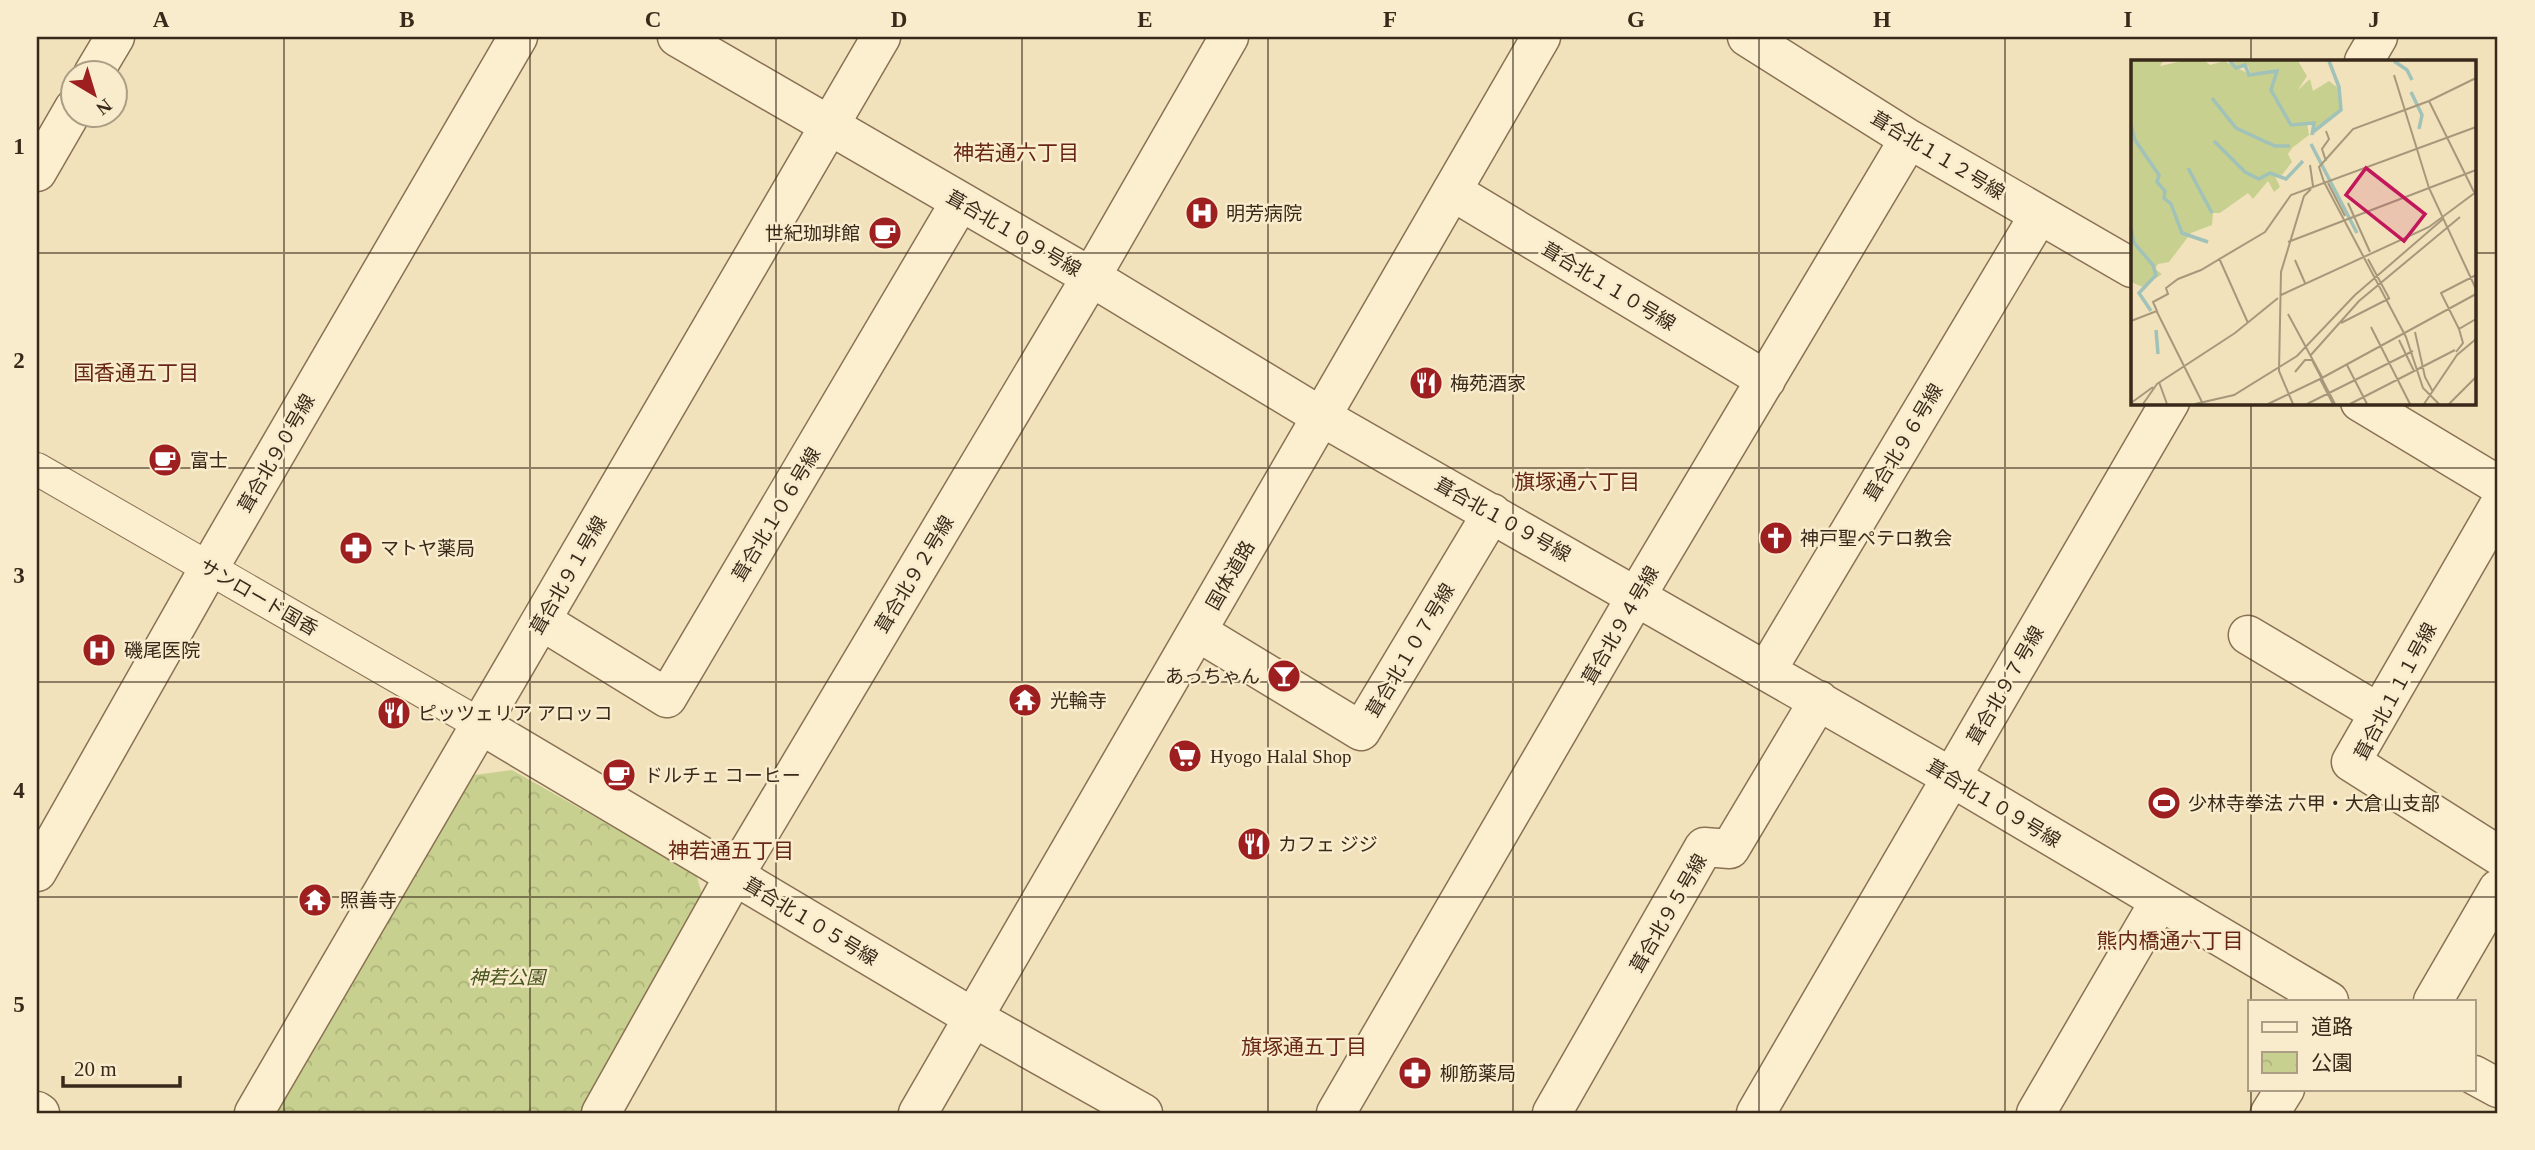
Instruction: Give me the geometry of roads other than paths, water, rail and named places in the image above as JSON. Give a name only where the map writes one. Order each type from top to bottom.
[{"type":"street","points":[[101,60],[115,37]]},
{"type":"street","name":"葺合北９０号線","points":[[37,872],[209,568],[518,37]]},
{"type":"street","name":"葺合北１０９号線","points":[[677,37],[1322,416],[1951,777],[2327,1000]]},
{"type":"street","name":"葺合北９１号線","points":[[254,1113],[881,37]]},
{"type":"street","name":"葺合北９２号線","points":[[601,1113],[734,876],[1091,278],[1229,37]]},
{"type":"street","name":"国体道路","points":[[918,1113],[1541,37]]},
{"type":"street","name":"葺合北１１２号線","points":[[1746,37],[1909,139],[2131,267]]},
{"type":"street","points":[[2365,60],[2378,37]]},
{"type":"street","points":[[37,172],[61,130]]},
{"type":"street","name":"葺合北９４号線","points":[[1336,1113],[1637,595],[1909,139]]},
{"type":"street","name":"葺合北１１０号線","points":[[1452,191],[1766,380]]},
{"type":"street","name":"葺合北１０６号線","points":[[542,621],[667,698],[960,202]]},
{"type":"street","name":"葺合北９６号線","points":[[1767,670],[2039,215]]},
{"type":"street","name":"葺合北９７号線","points":[[1756,1113],[2169,404]]},
{"type":"street","points":[[2363,404],[2498,485]]},
{"type":"street","name":"サンロード国香","points":[[37,469],[481,725]]},
{"type":"street","name":"葺合北１１１号線","points":[[2498,507],[2351,762],[2498,855]]},
{"type":"street","name":"葺合北１０７号線","points":[[1198,632],[1362,731],[1492,513]]},
{"type":"street","points":[[2248,635],[2379,713]]},
{"type":"street","name":"葺合北９５号線","points":[[1552,1113],[1704,847],[1730,849],[1819,700]]},
{"type":"street","name":"葺合北１０５号線","points":[[481,725],[974,1018],[1143,1113]]},
{"type":"street","points":[[2434,1000],[2498,889]]},
{"type":"street","points":[[2036,1113],[2159,902]]},
{"type":"street","points":[[2476,1076],[2498,1088]]},
{"type":"street","points":[[2270,1113],[2284,1090]]},
{"type":"place","name":"明芳病院","points":[[1202,213]]},
{"type":"place","name":"世紀珈琲館","points":[[885,233]]},
{"type":"place","name":"梅苑酒家","points":[[1426,383]]},
{"type":"place","name":"富士","points":[[165,460]]},
{"type":"place","name":"神戸聖ぺテロ教会","points":[[1776,538]]},
{"type":"place","name":"マトヤ薬局","points":[[356,548]]},
{"type":"place","name":"磯尾医院","points":[[99,650]]},
{"type":"place","name":"あっちゃん","points":[[1284,676]]},
{"type":"place","name":"光輪寺","points":[[1025,700]]},
{"type":"place","name":"ピッツェリア アロッコ","points":[[394,713]]},
{"type":"place","name":"Hyogo Halal Shop","points":[[1185,756]]},
{"type":"place","name":"ドルチェ コーヒー","points":[[619,775]]},
{"type":"place","name":"少林寺拳法 六甲・大倉山支部","points":[[2164,803]]},
{"type":"place","name":"カフェ ジジ","points":[[1254,844]]},
{"type":"place","name":"照善寺","points":[[315,900]]},
{"type":"place","name":"柳筋薬局","points":[[1415,1073]]},
{"type":"district","name":"神若通六丁目","points":[[1016,153]]},
{"type":"district","name":"国香通五丁目","points":[[136,373]]},
{"type":"district","name":"旗塚通六丁目","points":[[1577,482]]},
{"type":"district","name":"神若通五丁目","points":[[731,851]]},
{"type":"district","name":"熊内橋通六丁目","points":[[2170,941]]},
{"type":"district","name":"旗塚通五丁目","points":[[1304,1047]]},
{"type":"park label","name":"神若公園","points":[[507,977]]}]
